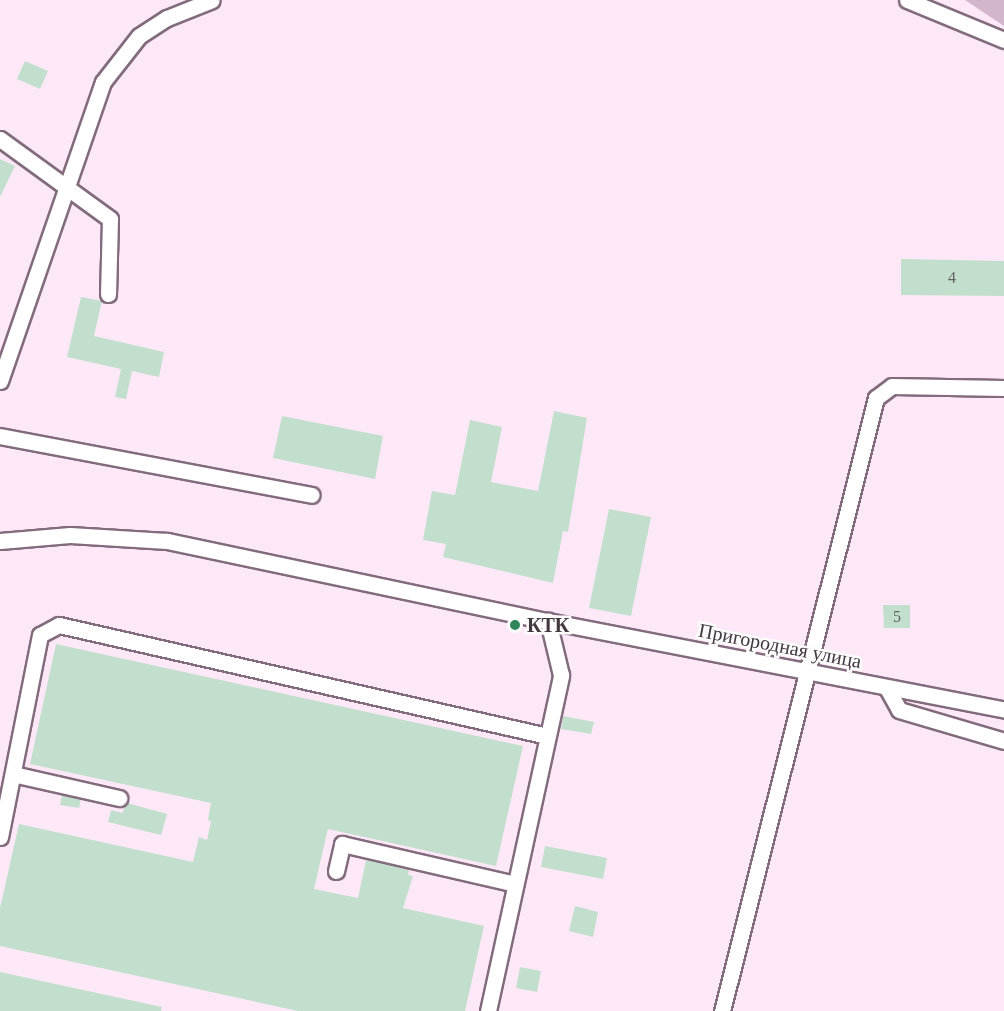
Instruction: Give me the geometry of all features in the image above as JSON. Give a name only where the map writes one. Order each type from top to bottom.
[{"type":"street","points":[[0,381],[64,186],[103,82],[139,36],[167,18],[212,0]]},
{"type":"street","points":[[907,0],[1004,40]]},
{"type":"street","points":[[0,139],[110,219],[108,294]]},
{"type":"street","points":[[722,1011],[876,398],[892,386],[1004,388]]},
{"type":"street","points":[[0,436],[311,495]]},
{"type":"street","name":"Пригородная улица","points":[[0,541],[70,535],[167,541],[807,674],[1004,710]]},
{"type":"street","points":[[488,1011],[561,675],[548,621]]},
{"type":"street","points":[[0,837],[40,635],[59,625],[546,736]]},
{"type":"street","points":[[887,688],[899,710],[1004,741]]},
{"type":"street","points":[[13,774],[120,798]]},
{"type":"street","points":[[336,871],[342,844],[515,884]]},
{"type":"shaded area","points":[[965,0],[1004,0],[1004,26]]},
{"type":"building","points":[[25,61],[48,71],[40,89],[17,79]]},
{"type":"building","points":[[0,159],[15,166],[0,197]]},
{"type":"building","points":[[901,259],[1004,261],[1004,296],[901,295]]},
{"type":"building","points":[[81,297],[102,301],[94,336],[164,352],[159,377],[132,371],[126,399],[115,397],[121,369],[67,357]]},
{"type":"building","points":[[554,411],[587,418],[568,532],[563,531],[553,583],[443,557],[446,544],[423,540],[432,491],[455,495],[470,420],[502,427],[491,482],[538,491]]},
{"type":"building","points":[[282,416],[383,436],[375,479],[273,458]]},
{"type":"building","points":[[609,509],[651,517],[631,616],[589,608]]},
{"type":"building","points":[[883,605],[910,605],[910,628],[884,628]]},
{"type":"building","points":[[56,644],[523,746],[496,866],[328,829],[314,889],[358,898],[366,860],[395,866],[409,870],[408,875],[413,876],[403,908],[484,926],[465,1011],[298,1011],[0,946],[0,908],[19,824],[193,862],[199,837],[207,840],[211,821],[208,820],[211,803],[30,764]]},
{"type":"building","points":[[563,716],[594,722],[591,734],[561,729]]},
{"type":"building","points":[[62,795],[81,799],[79,808],[60,805]]},
{"type":"building","points":[[127,803],[167,814],[161,835],[108,822],[111,810],[122,813]]},
{"type":"building","points":[[545,846],[607,858],[603,879],[541,867]]},
{"type":"building","points":[[575,906],[598,912],[593,937],[569,931]]},
{"type":"building","points":[[520,967],[541,971],[537,992],[516,988]]},
{"type":"building","points":[[0,972],[162,1007],[161,1011],[0,1011]]},
{"type":"place","name":"КТК","points":[[515,625]]}]
